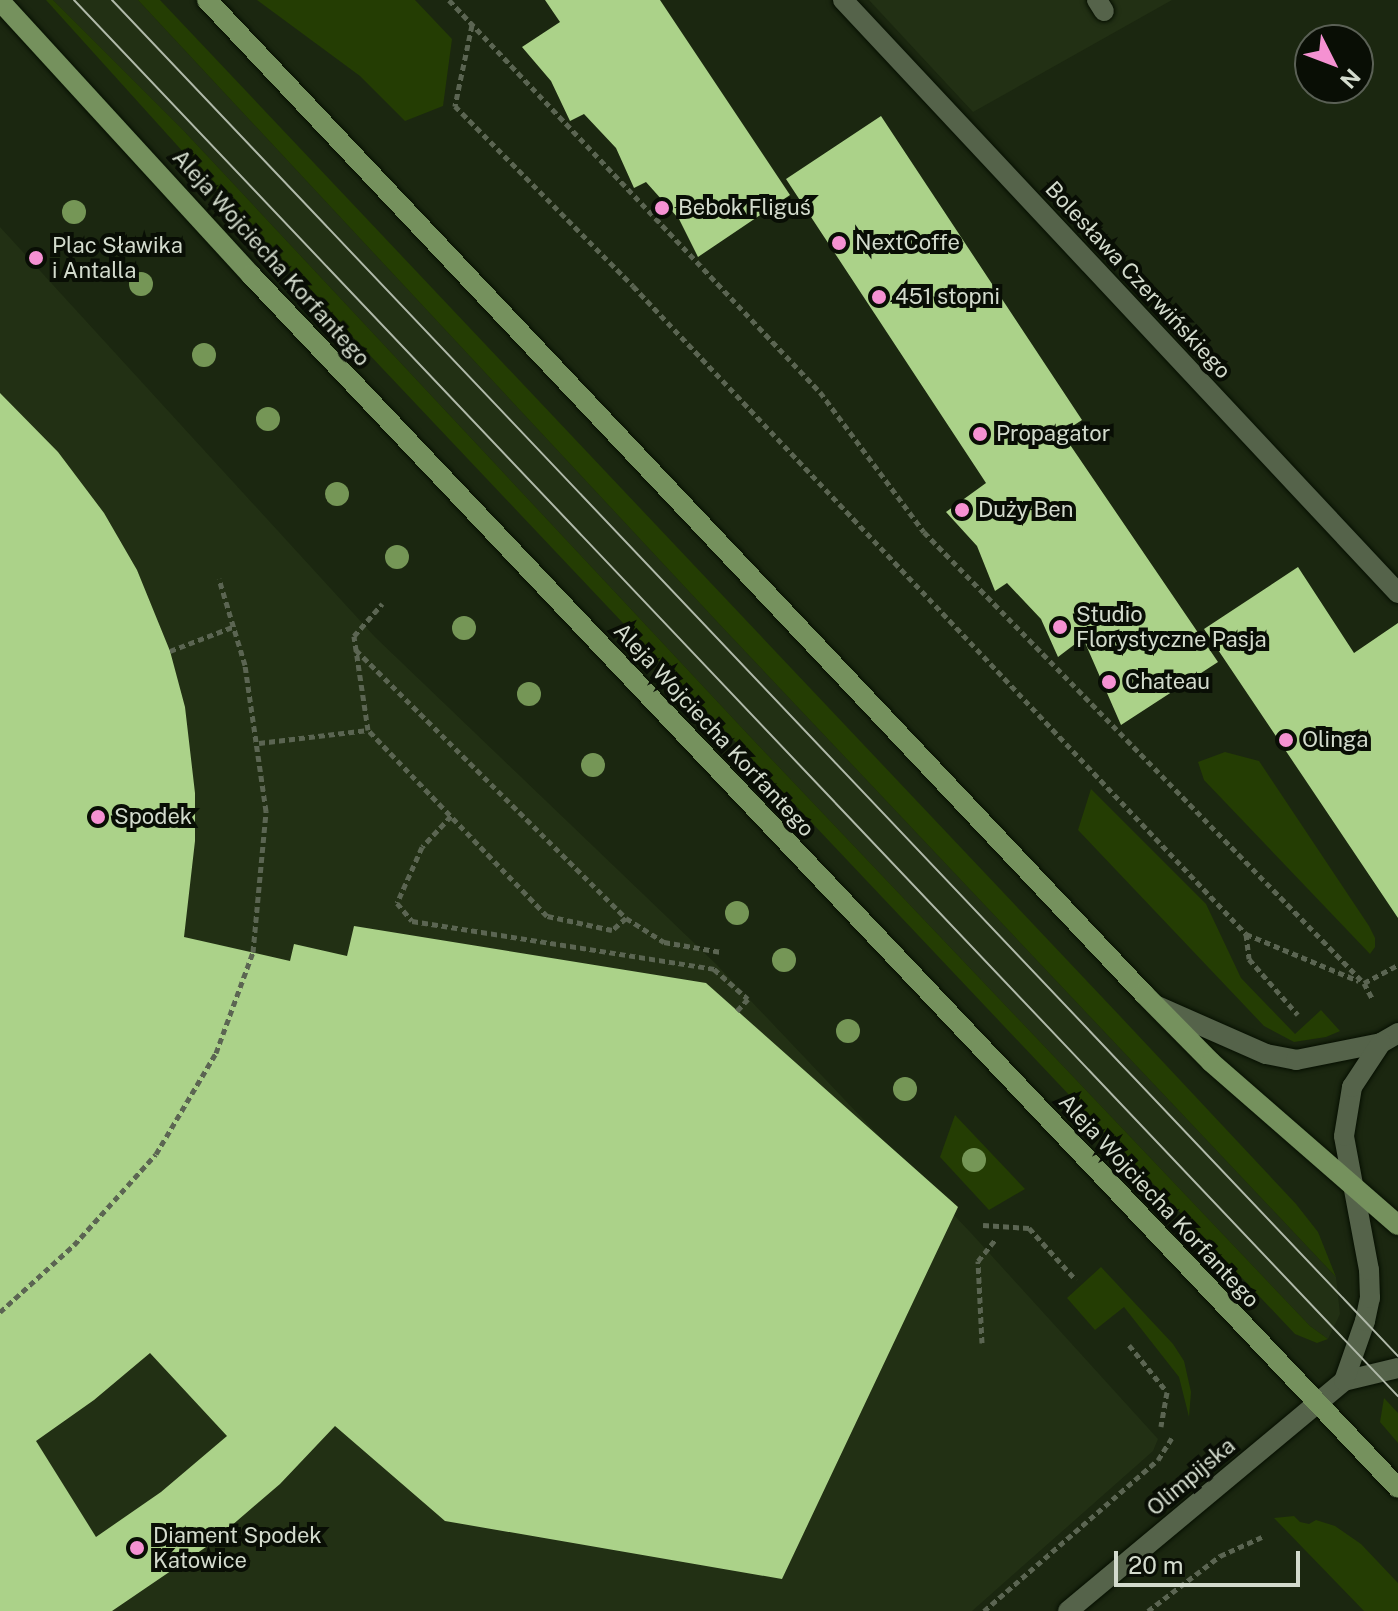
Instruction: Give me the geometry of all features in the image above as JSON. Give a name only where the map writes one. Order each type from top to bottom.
[{"type":"main road","points":[[207,0],[1153,1003],[1211,1062],[1398,1225]]},
{"type":"main road","name":"Aleja Wojciecha Korfantego","points":[[0,1],[251,275],[1398,1488]]},
{"type":"street","name":"Bolesława Czerwińskiego","points":[[843,0],[1398,593]]},
{"type":"street","points":[[1153,1003],[1266,1054],[1296,1060],[1390,1038]]},
{"type":"street","name":"Olimpijska","points":[[1344,1381],[1370,1298],[1369,1270],[1344,1136],[1352,1087],[1390,1038]]},
{"type":"street","name":"Olimpijska","points":[[1068,1611],[1344,1381],[1398,1368]]},
{"type":"path","points":[[449,0],[820,392],[924,532],[1364,983]]},
{"type":"path","points":[[472,24],[455,106],[633,286],[1246,934],[1364,983]]},
{"type":"path","points":[[0,1312],[74,1245],[156,1154],[216,1053],[253,952],[266,811],[259,743],[235,626],[219,579]]},
{"type":"path","points":[[382,604],[354,636],[368,730],[547,916],[612,930],[626,918]]},
{"type":"path","points":[[170,651],[235,626]]},
{"type":"path","points":[[356,650],[626,918],[664,942],[721,952]]},
{"type":"path","points":[[259,743],[368,730]]},
{"type":"path","points":[[451,816],[422,847],[397,903],[412,921],[714,969],[748,999],[737,1011]]},
{"type":"path","points":[[1246,934],[1249,959],[1298,1015]]},
{"type":"path","points":[[1364,983],[1398,965]]},
{"type":"path","points":[[983,1225],[1029,1228],[1076,1280]]},
{"type":"path","points":[[982,1343],[978,1261],[996,1239]]},
{"type":"path","points":[[1129,1345],[1167,1392],[1161,1426]]},
{"type":"path","points":[[984,1611],[1158,1460],[1172,1438]]},
{"type":"path","points":[[1148,1611],[1220,1556],[1262,1537]]},
{"type":"shaded area","points":[[53,0],[138,0],[724,629],[1336,1277],[1340,1314],[1328,1339],[1310,1326],[757,744],[183,130]]},
{"type":"shaded area","points":[[869,0],[1172,0],[973,112]]},
{"type":"shaded area","points":[[0,227],[375,637],[716,964],[971,1233],[1158,1439],[1153,1451],[972,1611],[0,1611]]},
{"type":"green space","points":[[46,0],[53,0],[183,130],[757,744],[1310,1326],[1328,1339],[1317,1343],[1295,1334],[295,276]]},
{"type":"green space","points":[[138,0],[160,0],[1119,1015],[1296,1204],[1318,1232],[1336,1277],[724,629]]},
{"type":"green space","points":[[257,0],[415,0],[452,39],[443,106],[405,121],[360,76]]},
{"type":"green space","points":[[1225,752],[1259,761],[1369,926],[1375,938],[1375,947],[1370,954],[1204,780],[1198,762]]},
{"type":"green space","points":[[1091,789],[1206,904],[1241,978],[1295,1034],[1321,1010],[1340,1031],[1326,1037],[1294,1042],[1264,1026],[1078,830]]},
{"type":"green space","points":[[955,1115],[1025,1189],[989,1210],[940,1157]]},
{"type":"green space","points":[[1101,1267],[1173,1344],[1184,1361],[1191,1392],[1189,1417],[1179,1377],[1124,1307],[1095,1330],[1067,1298]]},
{"type":"green space","points":[[1384,1398],[1398,1413],[1398,1443],[1380,1422]]},
{"type":"green space","points":[[1294,1516],[1300,1522],[1309,1524],[1316,1520],[1335,1526],[1361,1544],[1398,1583],[1398,1611],[1364,1611],[1274,1518]]},
{"type":"building","points":[[545,0],[660,0],[790,195],[698,257],[679,219],[646,182],[634,188],[616,148],[584,114],[570,121],[551,81],[522,47],[560,22]]},
{"type":"building","points":[[881,116],[1082,420],[1062,433],[1218,662],[1121,725],[1083,638],[1058,657],[1041,619],[1007,583],[995,591],[977,546],[946,512],[986,483],[786,179]]},
{"type":"building","points":[[0,393],[58,452],[104,513],[137,570],[170,651],[185,707],[195,793],[195,841],[184,937],[290,961],[294,944],[347,956],[354,926],[706,983],[958,1207],[782,1579],[445,1521],[335,1426],[280,1484],[209,1545],[112,1611],[0,1611]],"holes":[[[150,1353],[227,1436],[161,1492],[96,1537],[36,1441],[94,1400]]]},
{"type":"building","points":[[1298,567],[1354,653],[1398,623],[1398,918],[1204,629]]},
{"type":"tram line","points":[[74,0],[1398,1396]]},
{"type":"tram line","points":[[112,0],[1398,1356]]},
{"type":"place","name":"Bebok Fliguś","points":[[662,208]]},
{"type":"place","name":"NextCoffe","points":[[839,243]]},
{"type":"place","name":"Plac Sławika i Antalla","points":[[36,258]]},
{"type":"place","name":"451 stopni","points":[[879,297]]},
{"type":"place","name":"Propagator","points":[[980,434]]},
{"type":"place","name":"Duży Ben","points":[[962,510]]},
{"type":"place","name":"Studio Florystyczne Pasja","points":[[1060,627]]},
{"type":"place","name":"Chateau","points":[[1109,682]]},
{"type":"place","name":"Olinga","points":[[1286,740]]},
{"type":"place","name":"Spodek","points":[[98,817]]},
{"type":"place","name":"Diament Spodek Katowice","points":[[137,1548]]}]
